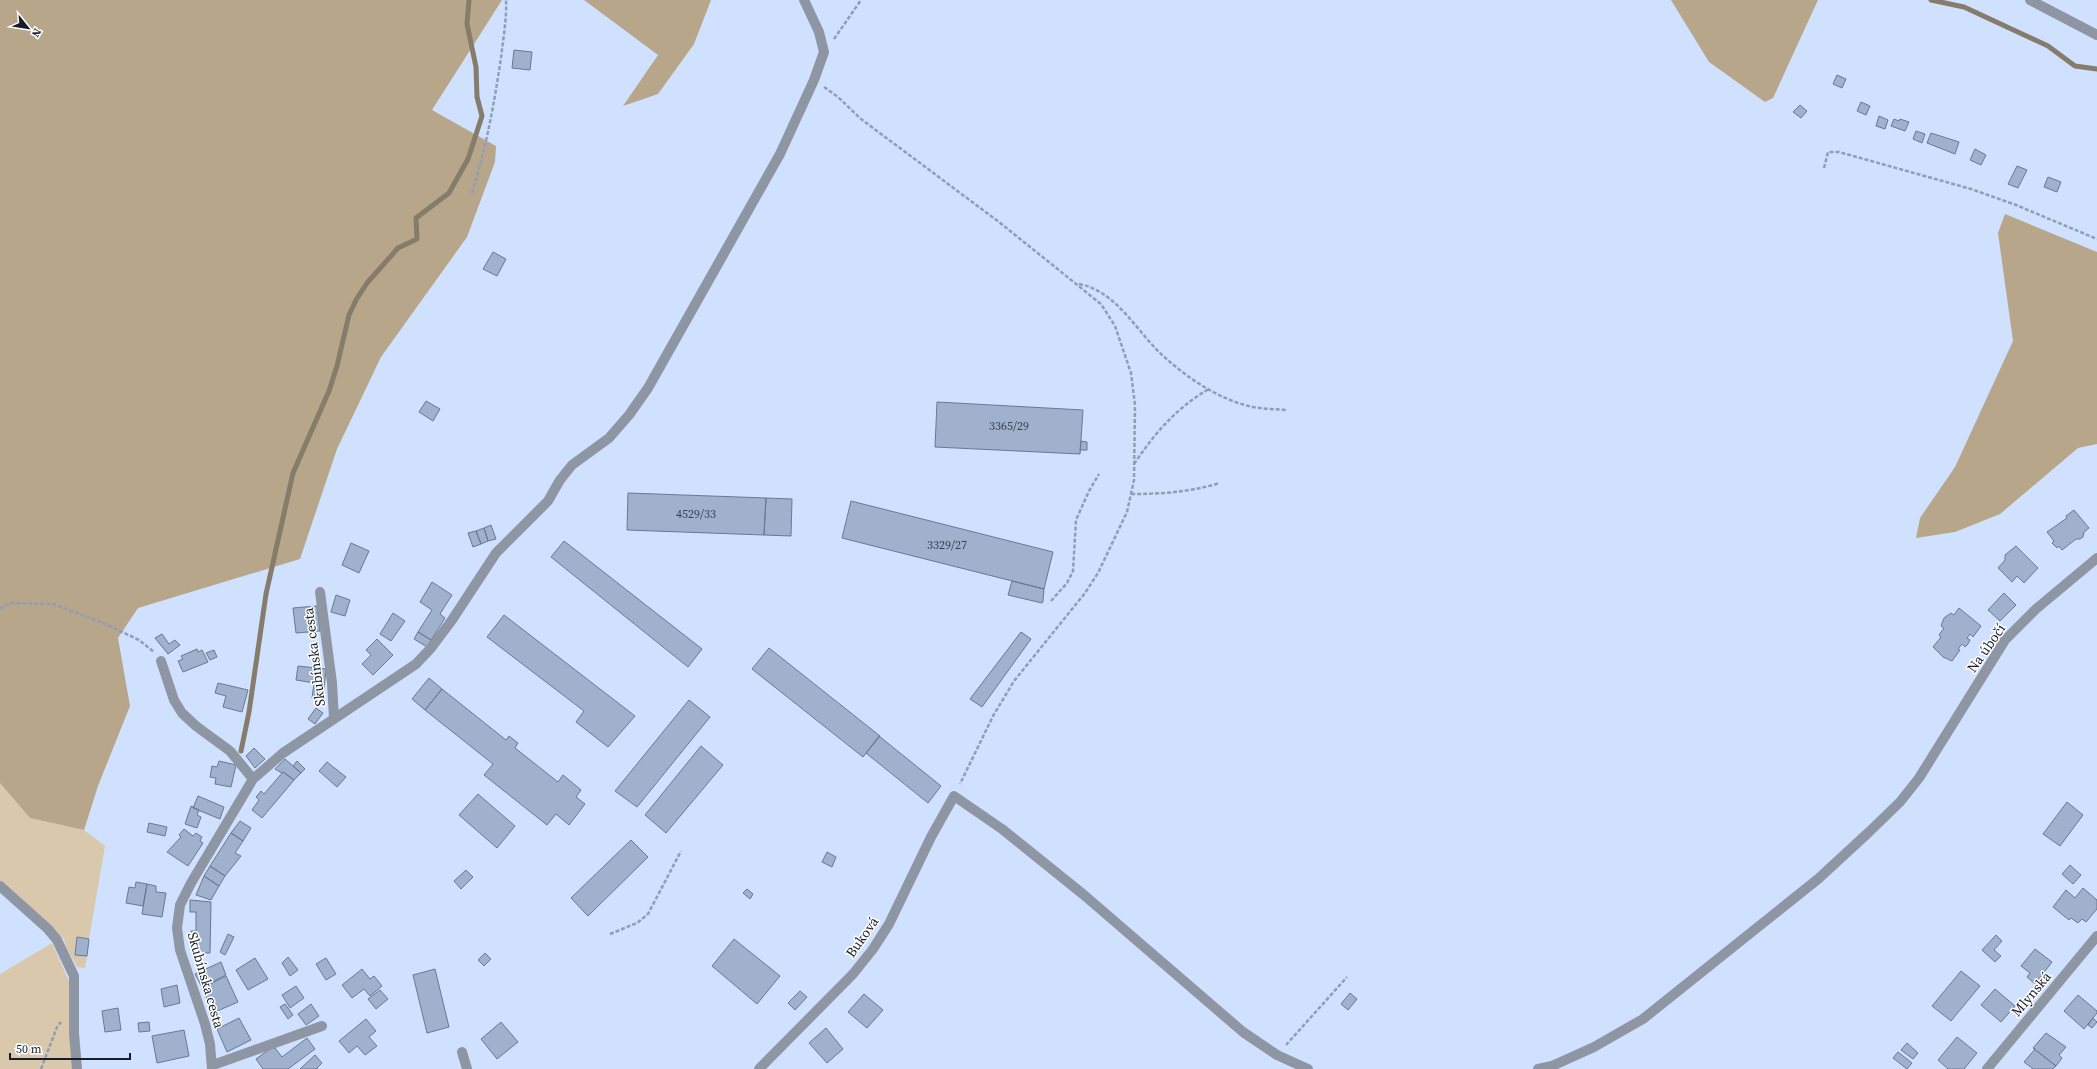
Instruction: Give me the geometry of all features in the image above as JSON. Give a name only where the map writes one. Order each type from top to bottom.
[{"type":"street","points":[[804,0],[819,32],[824,52]]},
{"type":"street","points":[[2030,0],[2097,35]]},
{"type":"street","name":"Skubínska cesta","points":[[322,1026],[212,1067],[205,1024],[180,950],[177,928],[180,905],[191,883],[253,779],[283,753],[416,664],[431,648],[452,620],[496,553],[548,501],[560,480],[572,465],[609,438],[629,415],[648,388],[780,154],[814,80],[824,52]]},
{"type":"street","name":"Na úbočí","points":[[1538,1069],[1552,1066],[1594,1046],[1643,1019],[1818,879],[1900,802],[1919,778],[2005,640],[2036,609],[2097,558]]},
{"type":"street","name":"Skubínska cesta","points":[[320,592],[332,683],[334,718]]},
{"type":"street","points":[[161,661],[174,700],[182,713],[196,726],[230,751],[253,779]]},
{"type":"street","points":[[954,796],[1002,828],[1084,895],[1243,1032],[1277,1055],[1308,1069]]},
{"type":"street","name":"Buková","points":[[759,1069],[853,974],[873,949],[889,924],[931,836],[954,796]]},
{"type":"street","points":[[0,886],[48,929],[57,940],[74,976],[74,1033],[77,1069]]},
{"type":"street","name":"Mlynská","points":[[1987,1069],[2097,936]]},
{"type":"street","points":[[462,1052],[467,1069]]},
{"type":"path","points":[[472,193],[486,148],[507,12],[506,0]]},
{"type":"path","points":[[824,52],[842,30],[861,0]]},
{"type":"path","points":[[814,80],[838,97],[861,120],[999,222],[1101,304],[1115,326],[1126,353],[1131,373],[1135,405],[1134,480],[1127,512],[1098,573],[1085,593],[1014,681],[983,734],[954,796]]},
{"type":"path","points":[[1824,168],[1828,152],[1839,152],[1970,189],[2016,205],[2097,239]]},
{"type":"path","points":[[1078,284],[1092,286],[1110,297],[1161,354],[1193,380],[1227,399],[1253,407],[1286,410]]},
{"type":"path","points":[[1134,464],[1149,441],[1170,418],[1189,401],[1209,389]]},
{"type":"path","points":[[1050,601],[1067,583],[1073,571],[1076,520],[1088,491],[1099,474]]},
{"type":"path","points":[[1131,494],[1163,494],[1192,491],[1220,483]]},
{"type":"path","points":[[0,609],[10,603],[53,604],[101,622],[139,640],[153,650],[161,661]]},
{"type":"path","points":[[610,934],[637,923],[648,914],[681,851]]},
{"type":"path","points":[[1277,1055],[1327,1002],[1347,977]]},
{"type":"path","points":[[41,1069],[57,1027],[65,1018],[75,1014]]},
{"type":"shaded area","points":[[0,0],[502,0],[432,110],[496,146],[495,162],[467,237],[381,357],[337,449],[300,559],[138,608],[118,638],[130,706],[98,786],[84,830],[30,818],[0,783]]},
{"type":"shaded area","points":[[584,0],[711,0],[694,44],[658,94],[623,106],[658,55]]},
{"type":"shaded area","points":[[1671,0],[1818,0],[1773,98],[1765,102],[1709,62]]},
{"type":"shaded area","points":[[2005,214],[2097,252],[2097,444],[2078,448],[2000,514],[1955,532],[1916,538],[1920,518],[1955,467],[2013,341],[1998,233]]},
{"type":"shaded area","points":[[0,783],[30,818],[84,830],[105,846],[89,939],[77,937],[75,954],[87,956],[85,968],[77,967],[66,947],[64,939],[0,881]]},
{"type":"shaded area","points":[[52,943],[71,986],[75,1069],[0,1069],[0,974]]},
{"type":"building","points":[[514,50],[532,52],[530,70],[512,68]]},
{"type":"building","points":[[1837,75],[1846,79],[1842,88],[1833,84]]},
{"type":"building","points":[[1861,102],[1870,106],[1866,115],[1857,111]]},
{"type":"building","points":[[1800,105],[1807,111],[1801,118],[1793,112]]},
{"type":"building","points":[[1879,116],[1888,120],[1885,129],[1876,126]]},
{"type":"building","points":[[1894,119],[1909,122],[1905,131],[1891,126]]},
{"type":"building","points":[[1916,131],[1925,134],[1922,143],[1913,139]]},
{"type":"building","points":[[1931,133],[1959,142],[1955,154],[1927,143]]},
{"type":"building","points":[[1975,149],[1986,155],[1981,165],[1970,160]]},
{"type":"building","points":[[2017,166],[2027,170],[2018,188],[2008,184]]},
{"type":"building","points":[[2048,177],[2061,182],[2057,192],[2044,187]]},
{"type":"building","points":[[493,252],[506,259],[497,276],[483,269]]},
{"type":"building","points":[[426,401],[440,409],[433,421],[419,412]]},
{"type":"building","points":[[937,402],[1083,410],[1080,454],[935,447]]},
{"type":"building","points":[[1081,441],[1087,442],[1087,450],[1080,450]]},
{"type":"building","points":[[628,493],[766,498],[764,535],[627,530]]},
{"type":"building","points":[[766,498],[792,499],[791,536],[764,535]]},
{"type":"building","points":[[851,501],[1053,552],[1044,589],[842,538]]},
{"type":"building","points":[[2074,510],[2089,528],[2084,532],[2083,537],[2076,539],[2062,550],[2059,546],[2057,548],[2052,543],[2054,541],[2047,532],[2067,518],[2066,516]]},
{"type":"building","points":[[491,525],[496,539],[488,541],[484,528]]},
{"type":"building","points":[[484,528],[488,541],[481,544],[476,531]]},
{"type":"building","points":[[476,531],[481,544],[473,547],[468,533]]},
{"type":"building","points":[[564,541],[702,649],[688,667],[551,557]]},
{"type":"building","points":[[351,543],[369,551],[359,573],[342,565]]},
{"type":"building","points":[[2016,546],[2038,568],[2024,583],[2017,576],[2012,582],[1998,568],[2005,560],[2005,555]]},
{"type":"building","points":[[1012,581],[1044,589],[1042,603],[1008,595]]},
{"type":"building","points":[[432,582],[452,595],[440,614],[445,618],[431,640],[418,632],[432,610],[420,602]]},
{"type":"building","points":[[2004,593],[2016,605],[2000,621],[1988,610]]},
{"type":"building","points":[[336,595],[350,600],[345,616],[331,612]]},
{"type":"building","points":[[317,606],[320,631],[296,633],[293,608]]},
{"type":"building","points":[[1959,608],[1981,626],[1973,637],[1970,634],[1967,638],[1970,640],[1968,644],[1965,647],[1962,644],[1958,649],[1960,650],[1952,661],[1943,657],[1933,647],[1941,637],[1939,635],[1944,628],[1941,626],[1944,618],[1951,613],[1954,615]]},
{"type":"building","points":[[393,613],[405,621],[391,641],[380,634]]},
{"type":"building","points":[[504,615],[635,716],[608,747],[576,722],[584,711],[487,637]]},
{"type":"building","points":[[418,632],[431,640],[427,647],[414,639]]},
{"type":"building","points":[[1021,632],[1031,639],[982,707],[970,699]]},
{"type":"building","points":[[162,634],[169,644],[175,640],[180,645],[168,654],[155,638]]},
{"type":"building","points":[[377,639],[393,655],[373,675],[362,664],[371,655],[366,650]]},
{"type":"building","points":[[769,648],[880,736],[863,757],[752,669]]},
{"type":"building","points":[[197,649],[198,652],[202,650],[208,662],[183,672],[178,661],[183,659],[181,656]]},
{"type":"building","points":[[214,650],[217,657],[210,660],[206,653]]},
{"type":"building","points":[[298,666],[326,669],[323,699],[312,698],[314,683],[296,680]]},
{"type":"building","points":[[429,678],[442,689],[425,710],[412,699]]},
{"type":"building","points":[[218,683],[248,690],[242,712],[223,707],[226,696],[215,693]]},
{"type":"building","points":[[442,689],[506,740],[509,736],[518,743],[515,748],[558,782],[563,775],[581,790],[576,797],[585,804],[569,825],[556,814],[547,825],[484,775],[493,764],[425,710]]},
{"type":"building","points":[[689,700],[710,717],[637,807],[615,791]]},
{"type":"building","points":[[316,708],[323,713],[315,724],[308,719]]},
{"type":"building","points":[[879,736],[941,786],[928,803],[866,753]]},
{"type":"building","points":[[701,746],[723,765],[666,833],[645,815]]},
{"type":"building","points":[[254,748],[265,759],[255,768],[246,756]]},
{"type":"building","points":[[285,759],[301,773],[294,780],[283,772],[282,773],[275,769]]},
{"type":"building","points":[[219,761],[236,765],[231,787],[215,784],[216,778],[210,777],[212,766],[217,767]]},
{"type":"building","points":[[297,761],[305,769],[301,773],[293,766]]},
{"type":"building","points":[[327,762],[346,777],[337,787],[319,771]]},
{"type":"building","points":[[283,772],[294,780],[262,818],[252,810],[259,800],[256,797],[261,791],[264,794]]},
{"type":"building","points":[[478,794],[515,826],[497,848],[459,815]]},
{"type":"building","points":[[198,796],[224,807],[220,819],[193,808]]},
{"type":"building","points":[[2067,802],[2083,815],[2060,846],[2043,834]]},
{"type":"building","points":[[191,806],[199,810],[197,815],[201,817],[197,828],[185,824]]},
{"type":"building","points":[[240,821],[251,828],[243,841],[231,833]]},
{"type":"building","points":[[149,823],[167,827],[165,836],[147,832]]},
{"type":"building","points":[[184,829],[193,836],[196,833],[202,837],[200,841],[203,843],[188,866],[167,852],[181,837],[179,835]]},
{"type":"building","points":[[231,833],[243,841],[235,853],[241,856],[225,876],[210,866]]},
{"type":"building","points":[[631,840],[648,857],[588,916],[571,898]]},
{"type":"building","points":[[827,852],[836,857],[832,867],[822,862]]},
{"type":"building","points":[[2070,865],[2081,875],[2073,884],[2062,874]]},
{"type":"building","points":[[210,866],[225,876],[219,886],[204,876]]},
{"type":"building","points":[[466,870],[473,877],[461,889],[454,881]]},
{"type":"building","points":[[204,876],[219,886],[211,900],[196,895]]},
{"type":"building","points":[[136,882],[147,884],[143,906],[126,903],[129,887],[135,888]]},
{"type":"building","points":[[147,884],[156,886],[156,892],[166,893],[162,917],[142,914]]},
{"type":"building","points":[[2083,888],[2097,900],[2097,909],[2086,922],[2082,919],[2078,923],[2071,918],[2069,920],[2053,907],[2066,890],[2075,898]]},
{"type":"building","points":[[747,889],[753,894],[750,899],[743,893]]},
{"type":"building","points":[[190,900],[211,902],[210,953],[197,953],[196,941],[191,941],[191,931],[196,931],[196,912],[190,912]]},
{"type":"building","points":[[228,934],[234,937],[225,955],[220,952]]},
{"type":"building","points":[[1996,935],[2002,941],[1994,950],[2001,956],[1995,962],[1982,950]]},
{"type":"building","points":[[77,937],[89,939],[87,956],[75,955]]},
{"type":"building","points":[[734,939],[780,976],[757,1004],[712,966]]},
{"type":"building","points":[[2035,949],[2052,962],[2035,984],[2027,977],[2030,973],[2021,966]]},
{"type":"building","points":[[485,953],[491,959],[484,966],[478,960]]},
{"type":"building","points":[[288,957],[298,970],[290,976],[282,963]]},
{"type":"building","points":[[255,958],[268,979],[248,990],[236,970]]},
{"type":"building","points":[[326,958],[336,974],[326,980],[316,964]]},
{"type":"building","points":[[221,962],[226,975],[202,987],[195,974]]},
{"type":"building","points":[[362,969],[370,979],[374,976],[382,986],[370,996],[364,989],[352,998],[342,985]]},
{"type":"building","points":[[435,969],[449,1027],[427,1033],[413,975]]},
{"type":"building","points":[[1961,971],[1980,986],[1951,1021],[1932,1006]]},
{"type":"building","points":[[226,976],[238,1002],[215,1012],[212,1010],[202,988]]},
{"type":"building","points":[[177,985],[180,1003],[164,1007],[161,989]]},
{"type":"building","points":[[296,986],[304,998],[290,1008],[282,995]]},
{"type":"building","points":[[1995,989],[2015,1006],[2001,1022],[1981,1005]]},
{"type":"building","points":[[380,990],[388,999],[376,1009],[368,999]]},
{"type":"building","points":[[800,991],[807,997],[795,1010],[788,1003]]},
{"type":"building","points":[[1350,993],[1357,999],[1348,1010],[1341,1004]]},
{"type":"building","points":[[864,994],[883,1010],[867,1028],[848,1012]]},
{"type":"building","points":[[2078,995],[2097,1011],[2084,1029],[2064,1011]]},
{"type":"building","points":[[285,1004],[293,1015],[288,1019],[280,1007]]},
{"type":"building","points":[[311,1004],[319,1016],[306,1025],[298,1014]]},
{"type":"building","points":[[118,1008],[121,1030],[105,1032],[102,1011]]},
{"type":"building","points":[[239,1018],[251,1040],[227,1052],[217,1029]]},
{"type":"building","points":[[2093,1018],[2097,1022],[2092,1028],[2088,1025]]},
{"type":"building","points":[[366,1019],[376,1031],[369,1037],[377,1046],[365,1055],[357,1046],[349,1053],[339,1041]]},
{"type":"building","points":[[149,1022],[150,1031],[139,1032],[138,1023]]},
{"type":"building","points":[[501,1022],[518,1042],[497,1059],[481,1039]]},
{"type":"building","points":[[826,1028],[843,1049],[827,1063],[809,1043]]},
{"type":"building","points":[[184,1030],[189,1056],[157,1063],[152,1036]]},
{"type":"building","points":[[2046,1033],[2066,1047],[2059,1055],[2062,1058],[2056,1066],[2033,1048]]},
{"type":"building","points":[[1957,1037],[1977,1053],[1964,1069],[1948,1069],[1938,1060]]},
{"type":"building","points":[[307,1038],[315,1049],[288,1069],[263,1069],[256,1059],[271,1048],[275,1048],[282,1057]]},
{"type":"building","points":[[1907,1043],[1918,1053],[1913,1059],[1901,1050]]},
{"type":"building","points":[[2035,1049],[2056,1066],[2052,1069],[2033,1069],[2024,1062]]},
{"type":"building","points":[[1898,1052],[1912,1063],[1907,1069],[1893,1058]]},
{"type":"building","points":[[315,1055],[322,1063],[317,1068],[318,1069],[300,1069]]},
{"type":"waterway","points":[[241,751],[249,712],[266,594],[293,473],[329,391],[337,366],[349,315],[356,300],[367,283],[398,248],[417,239],[416,218],[449,193],[468,159],[482,116],[477,97],[476,67],[467,24],[469,0]]},
{"type":"waterway","points":[[1931,0],[1964,7],[2048,46],[2075,66],[2097,69]]}]
